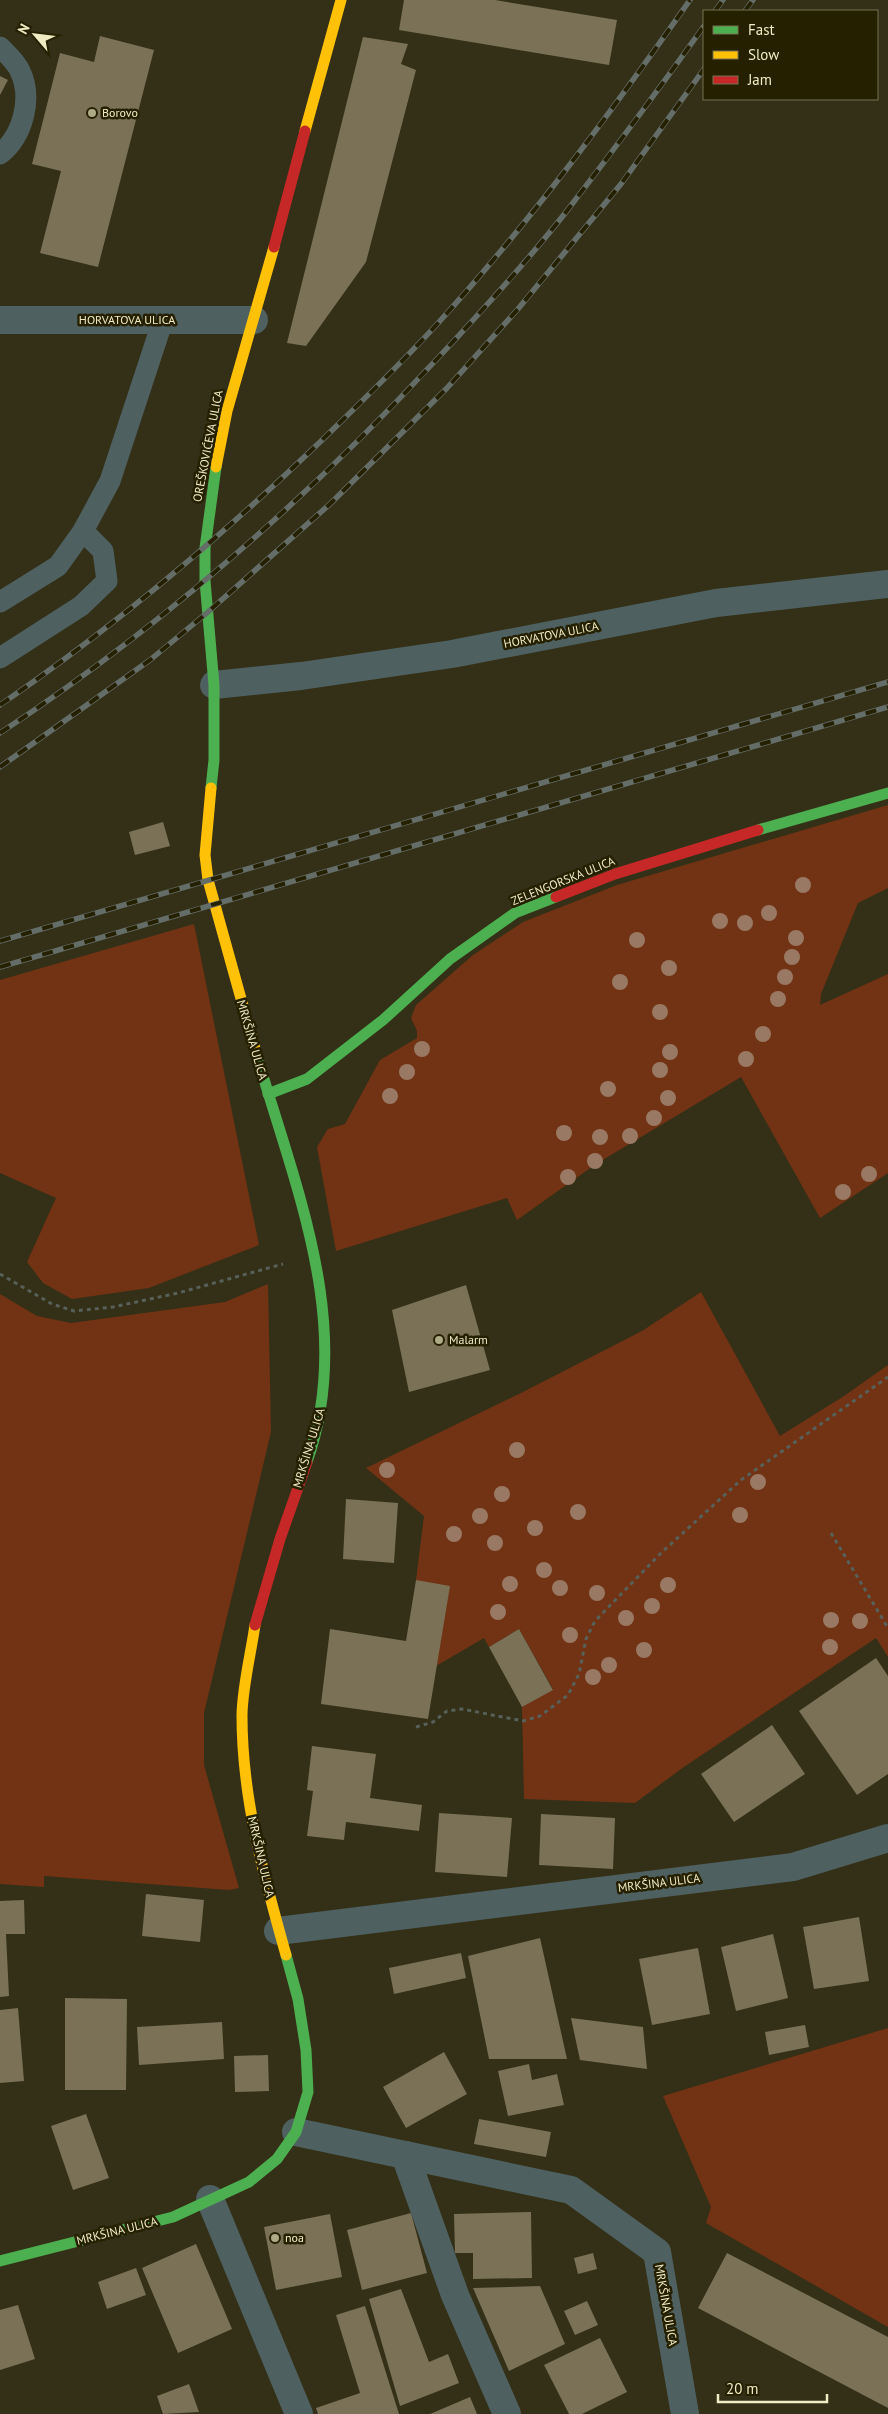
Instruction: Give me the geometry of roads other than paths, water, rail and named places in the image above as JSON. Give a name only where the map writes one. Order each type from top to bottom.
[{"type":"street","name":"OREŠKOVIĆEVA ULICA","points":[[208,880],[205,855],[214,760],[214,685],[205,548],[215,470],[227,411],[342,0]]},
{"type":"street","name":"HORVATOVA ULICA","points":[[0,320],[254,320]]},
{"type":"street","name":"HORVATOVA ULICA","points":[[214,685],[301,676],[452,654],[716,603],[888,584]]},
{"type":"street","name":"ZELENGORSKA ULICA","points":[[268,1094],[307,1079],[383,1020],[450,959],[515,914],[614,874],[736,836],[888,793]]},
{"type":"street","name":"MRKŠINA ULICA","points":[[0,2261],[173,2217],[248,2182],[277,2159],[296,2132],[308,2092],[306,2050],[298,1999],[278,1931],[250,1815],[242,1715],[255,1626],[280,1539],[314,1443],[322,1409],[326,1355],[325,1328],[310,1231],[268,1094],[208,880]]},
{"type":"street","name":"MRKŠINA ULICA","points":[[278,1931],[793,1866],[888,1838]]},
{"type":"street","name":"MRKŠINA ULICA","points":[[296,2132],[571,2190],[656,2252],[685,2414]]},
{"type":"street","points":[[405,2155],[455,2295],[507,2414]]},
{"type":"street","points":[[210,2200],[299,2414]]},
{"type":"lane","points":[[0,47],[12,58],[20,72],[26,105],[19,128],[12,142],[0,154]]},
{"type":"lane","points":[[0,602],[58,566],[83,531],[110,481],[163,320]]},
{"type":"lane","points":[[0,658],[81,606],[107,581],[103,551],[83,531]]},
{"type":"railway","points":[[0,705],[84,645],[205,547],[319,443],[425,338],[506,245],[570,165],[690,0]]},
{"type":"railway","points":[[716,10],[723,0]]},
{"type":"railway","points":[[746,10],[753,0]]},
{"type":"railway","points":[[0,733],[59,693],[174,606],[283,512],[387,412],[486,306],[551,231],[703,27]]},
{"type":"railway","points":[[0,767],[150,660],[208,612],[330,504],[447,388],[518,309],[621,184],[703,70]]},
{"type":"railway","points":[[0,941],[888,682]]},
{"type":"railway","points":[[0,967],[888,707]]},
{"type":"place","name":"Borovo","points":[[92,113]]},
{"type":"place","name":"Malarm","points":[[439,1340]]},
{"type":"place","name":"noa","points":[[275,2238]]}]
